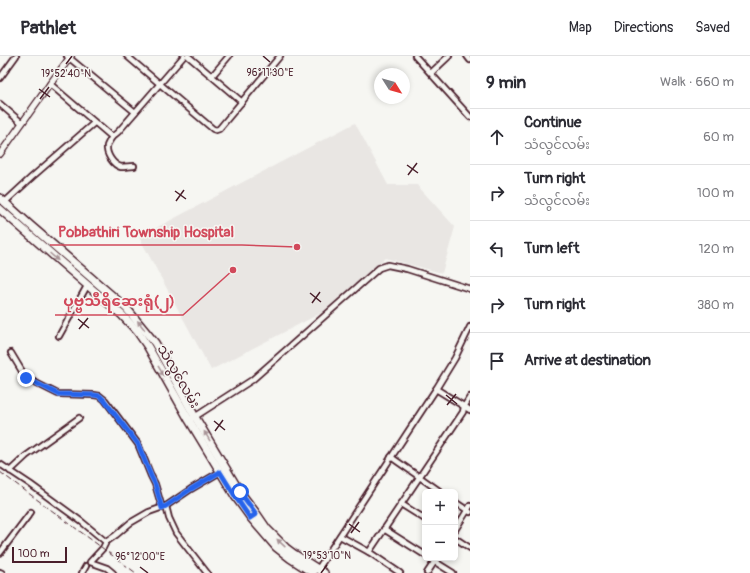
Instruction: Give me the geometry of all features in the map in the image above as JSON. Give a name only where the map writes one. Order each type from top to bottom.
[{"type":"main road","name":"သံလွင်လမ်း","points":[[2,200],[17,218],[87,286],[122,315],[137,331],[271,543],[280,551],[318,572]]},
{"type":"main road","name":"သံလွင်လမ်း","points":[[0,209],[17,218]]},
{"type":"main road","name":"သံလွင်လမ်း","points":[[28,228],[118,300],[137,320],[155,344],[220,472],[235,496],[253,516]]},
{"type":"street","points":[[0,78],[16,56]]},
{"type":"street","points":[[127,56],[216,130],[219,129],[280,56]]},
{"type":"street","points":[[134,166],[121,166],[113,162],[107,150],[108,145],[112,137],[184,56]]},
{"type":"street","points":[[188,56],[242,102]]},
{"type":"street","points":[[212,76],[229,56]]},
{"type":"street","points":[[415,56],[470,117]]},
{"type":"street","points":[[431,73],[449,56]]},
{"type":"street","points":[[467,56],[470,60]]},
{"type":"street","points":[[0,153],[69,57],[135,112]]},
{"type":"street","points":[[50,84],[112,137]]},
{"type":"street","points":[[0,104],[22,123]]},
{"type":"street","points":[[2,200],[37,173],[94,123]]},
{"type":"street","points":[[192,418],[252,380],[379,268],[388,264],[470,289]]},
{"type":"street","points":[[59,336],[87,286]]},
{"type":"street","points":[[318,572],[436,389],[455,358],[470,327]]},
{"type":"street","points":[[11,353],[26,378],[58,394],[94,395],[100,396],[104,400],[138,444],[176,533],[207,573]]},
{"type":"street","points":[[436,389],[470,410]]},
{"type":"street","points":[[368,552],[462,412],[470,397]]},
{"type":"street","points":[[10,472],[26,456],[79,418]]},
{"type":"street","points":[[391,457],[437,489]]},
{"type":"street","points":[[0,464],[77,518],[106,542]]},
{"type":"street","points":[[113,573],[107,568],[90,562],[103,548],[106,542],[130,522],[149,512],[164,507],[220,472]]},
{"type":"street","points":[[401,504],[422,517]]},
{"type":"street","points":[[458,504],[469,510],[458,526]]},
{"type":"street","points":[[0,553],[31,512]]},
{"type":"street","points":[[384,529],[422,553]]},
{"type":"street","points":[[340,536],[400,573]]},
{"type":"street","points":[[458,540],[470,548]]},
{"type":"street","points":[[427,573],[435,561]]},
{"type":"street","points":[[437,561],[453,573]]},
{"type":"street","points":[[82,573],[86,566]]},
{"type":"shaded area","points":[[355,123],[388,185],[417,185],[455,227],[442,273],[385,258],[321,313],[211,370],[139,237]]},
{"type":"railway","points":[[0,472],[136,573]]},
{"type":"place","name":"Pobbathiri Township Hospital","points":[[297,247]]},
{"type":"place","name":"ပုဗ္ဗသီရိဆေးရုံ(၂)","points":[[233,270]]},
{"type":"route","points":[[26,378],[58,394],[100,396],[110,406],[142,451],[155,484],[162,508],[220,472],[250,518],[256,514],[240,492]]}]
